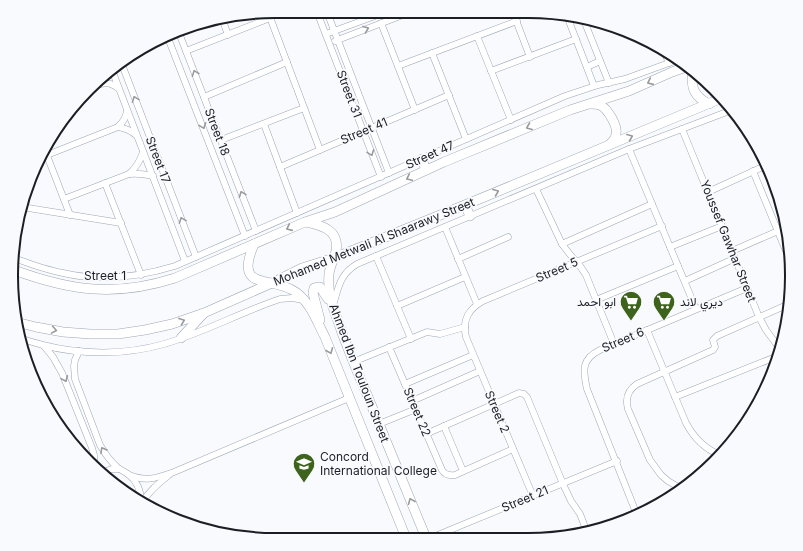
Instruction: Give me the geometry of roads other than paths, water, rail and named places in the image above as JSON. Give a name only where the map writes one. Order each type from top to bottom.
[{"type":"street","points":[[186,51],[269,18]]},
{"type":"street","points":[[270,18],[320,150]]},
{"type":"street","name":"Street 31","points":[[319,18],[381,177]]},
{"type":"street","name":"Street 31","points":[[330,18],[389,173]]},
{"type":"street","points":[[326,34],[370,18]]},
{"type":"street","points":[[329,43],[394,18]]},
{"type":"street","points":[[398,66],[477,36],[515,18],[530,57]]},
{"type":"street","points":[[569,21],[594,86]]},
{"type":"street","points":[[224,23],[228,35]]},
{"type":"street","points":[[381,23],[414,110]]},
{"type":"street","points":[[586,25],[609,83]]},
{"type":"street","points":[[477,36],[511,120]]},
{"type":"street","name":"Street 18","points":[[180,37],[256,231]]},
{"type":"street","points":[[491,71],[576,39]]},
{"type":"street","name":"Street 18","points":[[169,42],[245,236]]},
{"type":"street","points":[[432,53],[466,139]]},
{"type":"street","points":[[667,59],[669,63]]},
{"type":"street","points":[[587,67],[600,61]]},
{"type":"street","points":[[204,97],[287,62]]},
{"type":"street","name":"Street 47","points":[[196,257],[565,96],[594,86],[625,79],[672,62]]},
{"type":"street","name":"Street 17","points":[[123,68],[196,257]]},
{"type":"street","points":[[18,272],[61,285],[84,288],[109,290],[137,288],[156,284],[175,278],[305,222],[335,212],[426,170],[570,110],[629,91],[681,69]]},
{"type":"street","name":"Street 17","points":[[113,76],[185,261]]},
{"type":"street","points":[[691,77],[692,88],[696,95],[709,104]]},
{"type":"street","points":[[106,82],[119,88]]},
{"type":"street","name":"Street 41","points":[[280,167],[449,95]]},
{"type":"street","name":"Mohamed Metwali Al Shaarawy Street","points":[[23,324],[63,332],[90,334],[118,334],[172,324],[204,313],[302,268],[334,258],[716,101]]},
{"type":"street","points":[[589,104],[599,105],[612,117],[617,132],[616,136],[608,146]]},
{"type":"street","points":[[221,140],[304,108]]},
{"type":"street","points":[[50,152],[118,127],[126,117],[128,111]]},
{"type":"street","points":[[333,307],[341,280],[350,268],[357,264],[629,149],[726,112]]},
{"type":"street","points":[[264,124],[297,213]]},
{"type":"street","points":[[118,127],[125,128],[137,135]]},
{"type":"street","name":"Youssef Gawhar Street","points":[[682,129],[747,288],[766,330],[776,343]]},
{"type":"street","points":[[629,149],[696,309]]},
{"type":"street","points":[[129,174],[135,168],[143,152]]},
{"type":"street","points":[[47,157],[70,215]]},
{"type":"street","points":[[422,159],[426,170]]},
{"type":"street","points":[[708,192],[760,167]]},
{"type":"street","points":[[753,171],[783,244]]},
{"type":"street","points":[[64,199],[129,174],[137,173],[153,176]]},
{"type":"street","points":[[105,184],[141,274]]},
{"type":"street","points":[[536,188],[562,244],[586,275],[614,344]]},
{"type":"street","points":[[562,244],[652,204]]},
{"type":"street","points":[[465,205],[470,216]]},
{"type":"street","points":[[27,208],[121,223]]},
{"type":"street","name":"Ahmed Ibn Touloun Street","points":[[305,222],[325,227],[330,230],[336,240],[337,246],[331,266],[328,291],[353,362],[424,533]]},
{"type":"street","points":[[353,362],[428,332],[440,334],[465,327],[468,315],[472,308],[477,304],[446,226]]},
{"type":"street","name":"Street 5","points":[[477,304],[483,300],[662,226]]},
{"type":"street","points":[[670,247],[722,226]]},
{"type":"street","points":[[732,251],[778,232]]},
{"type":"street","points":[[458,259],[508,237]]},
{"type":"street","name":"Ahmed Ibn Touloun Street","points":[[254,244],[248,260],[248,268],[251,275],[257,281],[287,287],[296,292],[310,309],[325,337],[404,533]]},
{"type":"street","points":[[376,256],[411,339]]},
{"type":"street","name":"Street 1","points":[[19,260],[65,274],[109,278],[132,276],[161,270],[196,257]]},
{"type":"street","points":[[685,281],[729,262]]},
{"type":"street","points":[[596,300],[678,266]]},
{"type":"street","points":[[397,306],[465,277]]},
{"type":"street","points":[[325,337],[313,293],[314,288],[320,287],[333,307]]},
{"type":"street","name":"Street 6","points":[[635,509],[588,390],[584,371],[588,358],[594,353],[614,344],[747,288]]},
{"type":"street","points":[[27,340],[44,346],[79,351],[107,352],[136,350],[181,338],[280,299],[292,298],[304,300]]},
{"type":"street","points":[[676,486],[661,475],[650,460],[627,403],[629,392],[632,387],[637,384],[712,351],[715,347],[713,342],[715,336],[783,307]]},
{"type":"street","points":[[181,338],[204,313]]},
{"type":"street","name":"Street 2","points":[[465,327],[466,337],[473,355],[532,496]]},
{"type":"street","points":[[647,330],[686,423],[694,436],[705,447],[715,452]]},
{"type":"street","points":[[44,346],[58,365],[66,381],[92,448],[94,459]]},
{"type":"street","name":"Street 22","points":[[389,348],[444,473],[451,476],[513,448]]},
{"type":"street","points":[[79,351],[74,366],[75,379],[100,445],[108,458],[119,469],[129,475],[141,478],[154,478],[174,472],[349,398]]},
{"type":"street","points":[[405,384],[473,355]]},
{"type":"street","points":[[675,397],[771,359]]},
{"type":"street","points":[[412,401],[480,371]]},
{"type":"street","points":[[426,434],[519,393],[523,393],[526,396],[563,484],[585,526]]},
{"type":"street","points":[[379,424],[416,410]]},
{"type":"street","points":[[444,426],[463,471]]},
{"type":"street","name":"Street 21","points":[[443,533],[617,461]]},
{"type":"street","points":[[108,471],[119,469]]},
{"type":"street","points":[[145,498],[157,485],[174,472]]},
{"type":"street","points":[[129,475],[136,483],[141,496]]},
{"type":"place","name":"ابو احمد","points":[[631,322]]},
{"type":"place","name":"ديري لاند","points":[[664,322]]},
{"type":"place","name":"Concord International College","points":[[304,484]]}]
